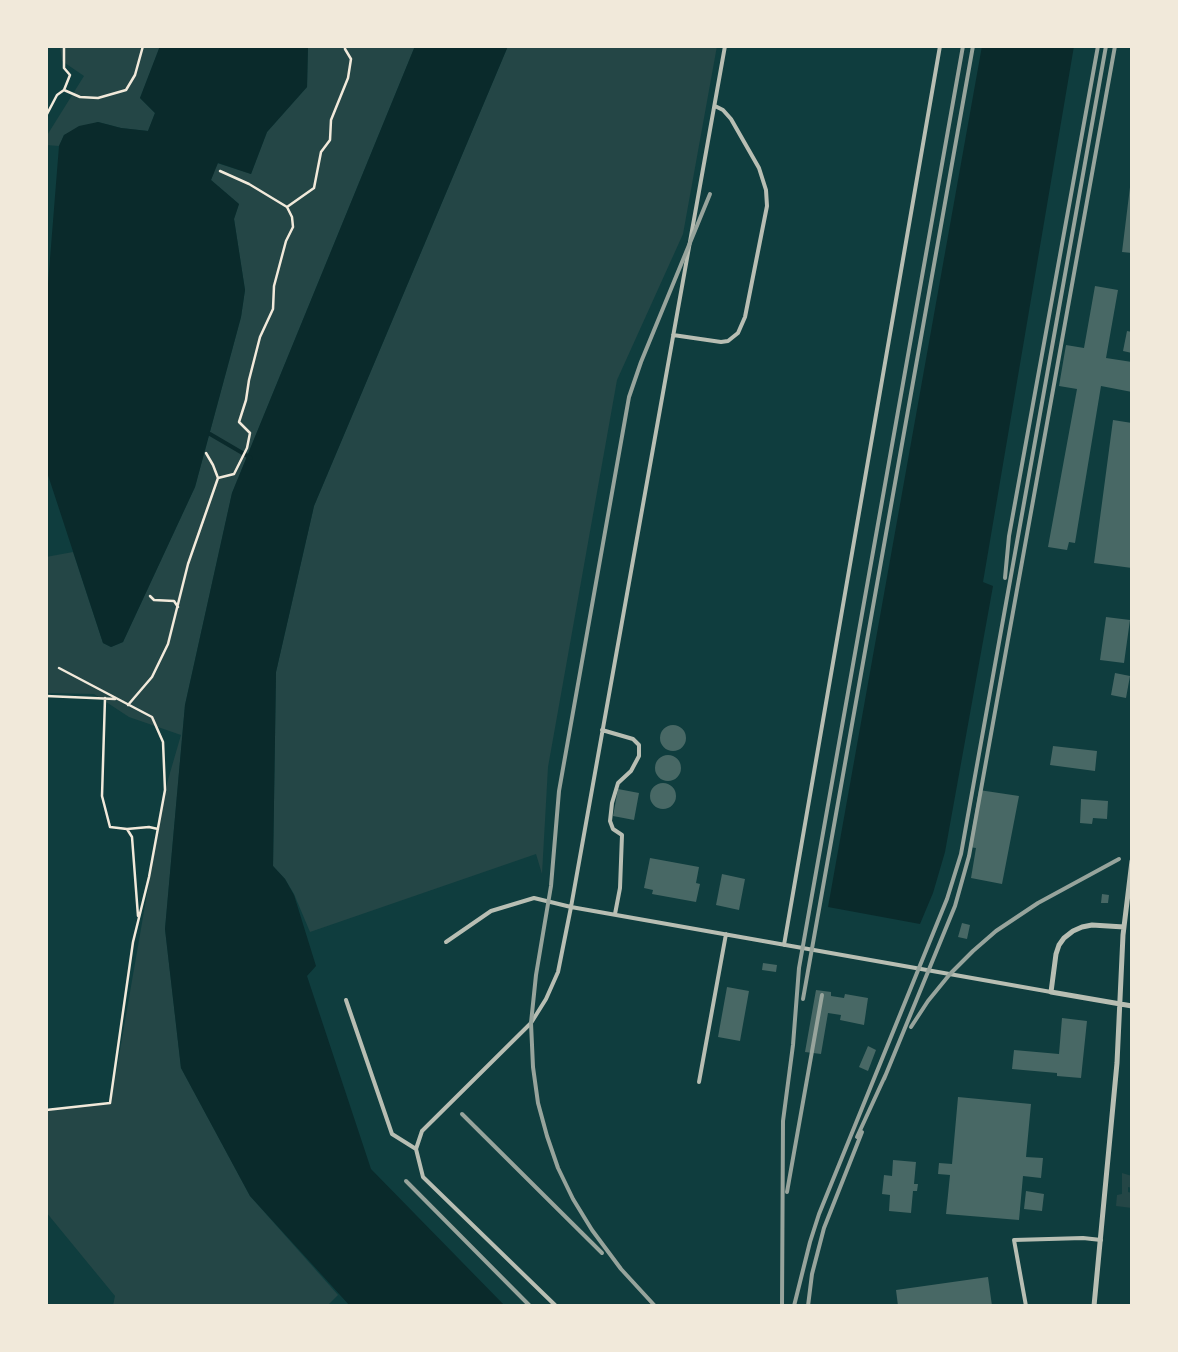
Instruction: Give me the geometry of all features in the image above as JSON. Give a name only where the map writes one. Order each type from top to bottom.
[{"type":"street","points":[[1094,1306],[1117,1063],[1124,927],[1132,861]]},
{"type":"street","points":[[1124,927],[1092,925],[1073,931],[1064,938],[1056,954],[1052,992],[1132,1006]]},
{"type":"lane","points":[[556,1306],[423,1177],[416,1149],[422,1131],[531,1023],[546,999],[558,972],[725,46]]},
{"type":"lane","points":[[784,945],[940,46]]},
{"type":"lane","points":[[674,334],[721,342],[728,341],[738,333],[745,317],[767,206],[766,190],[759,168],[731,119],[723,110],[714,106]]},
{"type":"lane","points":[[602,730],[633,739],[639,745],[639,756],[631,771],[618,783],[612,803],[610,821],[613,829],[622,835],[620,888],[615,914]]},
{"type":"lane","points":[[446,942],[491,911],[534,898],[784,945],[1052,992]]},
{"type":"lane","points":[[699,1082],[726,934]]},
{"type":"lane","points":[[346,1000],[392,1134],[416,1149]]},
{"type":"lane","points":[[1026,1306],[1014,1240],[1083,1238],[1101,1240]]},
{"type":"path","points":[[64,90],[80,97],[98,98],[126,90],[135,75],[143,46]]},
{"type":"path","points":[[287,207],[314,188],[321,152],[330,140],[331,120],[348,78],[351,59],[345,46]]},
{"type":"path","points":[[46,116],[57,95],[64,90],[70,75],[64,68],[63,47]]},
{"type":"path","points":[[218,478],[234,474],[246,452],[250,433],[239,422],[246,400],[260,337],[273,308],[274,286],[286,241],[293,227],[292,217],[287,207],[249,184],[220,171]]},
{"type":"path","points":[[128,705],[152,676],[168,644],[188,564],[218,478],[206,453]]},
{"type":"path","points":[[150,596],[154,600],[174,600],[178,607]]},
{"type":"path","points":[[46,1110],[110,1102],[133,942],[149,877],[165,790],[163,742],[152,716],[59,668]]},
{"type":"path","points":[[46,696],[116,699]]},
{"type":"path","points":[[105,698],[102,796],[110,827],[127,829],[149,827],[158,829]]},
{"type":"path","points":[[127,829],[132,837],[138,919]]},
{"type":"shaded area","points":[[60,46],[160,46],[140,98],[155,113],[148,131],[121,128],[98,122],[64,135],[59,146],[46,145],[46,137],[84,76],[62,61]]},
{"type":"shaded area","points":[[160,46],[308,46],[307,87],[267,132],[251,174],[218,163],[211,180],[239,204],[234,219],[245,290],[241,317],[195,487],[123,642],[111,647],[103,643],[46,469],[46,309],[59,146],[64,135],[79,126],[98,122],[121,128],[148,131],[155,113],[140,98]]},
{"type":"shaded area","points":[[308,46],[415,46],[232,493],[185,705],[165,929],[181,1068],[250,1196],[338,1295],[327,1306],[113,1306],[115,1296],[46,1212],[46,1110],[111,1102],[165,790],[181,735],[129,717],[94,694],[46,693],[46,557],[73,552],[103,643],[111,647],[123,642],[195,487],[241,317],[245,290],[234,219],[239,204],[211,180],[217,163],[251,174],[267,132],[307,87]]},
{"type":"shaded area","points":[[415,46],[508,46],[314,506],[276,672],[273,866],[285,879],[294,895],[316,966],[307,976],[371,1169],[505,1306],[350,1306],[250,1196],[181,1068],[165,929],[185,705],[232,493]]},
{"type":"shaded area","points":[[508,46],[717,46],[683,234],[617,380],[548,767],[542,874],[536,854],[310,932],[294,894],[285,879],[273,866],[276,672],[314,506]]},
{"type":"shaded area","points":[[982,46],[1074,46],[983,582],[993,586],[945,852],[933,893],[920,924],[828,907]]},
{"type":"shaded area","points":[[1122,1173],[1132,1176],[1132,1188],[1128,1187],[1128,1192],[1132,1193],[1132,1208],[1116,1206],[1117,1195],[1122,1194]]},
{"type":"building","points":[[1132,179],[1132,253],[1122,252]]},
{"type":"building","points":[[1095,286],[1118,290],[1106,358],[1132,362],[1132,392],[1101,386],[1075,543],[1069,542],[1067,550],[1048,547],[1077,389],[1059,386],[1066,345],[1084,348]]},
{"type":"building","points":[[1127,331],[1132,332],[1132,353],[1123,351]]},
{"type":"building","points":[[1113,420],[1132,423],[1132,568],[1094,563]]},
{"type":"building","points":[[1106,617],[1130,620],[1124,663],[1100,660]]},
{"type":"building","points":[[1115,673],[1130,676],[1126,698],[1111,695]]},
{"type":"building","points":[[673,725],[682,729],[686,738],[682,747],[673,751],[664,747],[660,738],[664,729]]},
{"type":"building","points":[[1053,746],[1097,751],[1095,771],[1050,765]]},
{"type":"building","points":[[668,755],[677,759],[681,768],[677,777],[668,781],[659,777],[655,768],[659,759]]},
{"type":"building","points":[[663,783],[672,787],[676,796],[672,805],[663,809],[654,805],[650,796],[654,787]]},
{"type":"building","points":[[618,789],[639,793],[634,820],[613,816]]},
{"type":"building","points":[[979,790],[1019,796],[1002,884],[971,878],[976,848],[969,847]]},
{"type":"building","points":[[1081,799],[1108,801],[1107,819],[1093,818],[1092,824],[1080,823]]},
{"type":"building","points":[[650,858],[699,867],[696,883],[700,884],[696,902],[652,894],[653,890],[644,888]]},
{"type":"building","points":[[722,874],[745,879],[739,910],[716,905]]},
{"type":"building","points":[[1102,894],[1109,895],[1108,903],[1101,903]]},
{"type":"building","points":[[962,923],[970,925],[967,939],[958,937]]},
{"type":"building","points":[[763,963],[777,965],[776,972],[762,970]]},
{"type":"building","points":[[727,987],[749,991],[740,1041],[718,1037]]},
{"type":"building","points":[[816,990],[831,992],[831,996],[844,998],[845,994],[868,998],[864,1025],[840,1020],[841,1015],[828,1013],[821,1054],[805,1052]]},
{"type":"building","points":[[1062,1018],[1087,1021],[1081,1078],[1057,1076],[1057,1073],[1012,1069],[1014,1050],[1059,1054]]},
{"type":"building","points":[[868,1046],[876,1050],[868,1071],[859,1067]]},
{"type":"building","points":[[958,1097],[1031,1104],[1026,1157],[1043,1158],[1041,1178],[1023,1176],[1019,1220],[946,1214],[950,1175],[938,1174],[939,1163],[952,1164]]},
{"type":"building","points":[[893,1160],[916,1162],[914,1184],[918,1184],[917,1191],[913,1191],[911,1213],[889,1211],[890,1195],[882,1194],[884,1175],[892,1176]]},
{"type":"building","points":[[1026,1191],[1044,1194],[1042,1211],[1024,1209]]},
{"type":"building","points":[[988,1277],[992,1306],[898,1306],[896,1290]]},
{"type":"waterway","points":[[210,434],[251,458]]},
{"type":"railway","points":[[782,1306],[783,1121],[793,1045],[799,968],[963,46]]},
{"type":"railway","points":[[803,999],[973,46]]},
{"type":"railway","points":[[1005,578],[1009,536],[1098,46]]},
{"type":"railway","points":[[794,1306],[819,1214],[947,899],[961,854],[1106,46]]},
{"type":"railway","points":[[884,1079],[955,906],[969,856],[1115,46]]},
{"type":"railway","points":[[655,1306],[621,1269],[592,1230],[573,1199],[558,1168],[538,1103],[533,1067],[531,1023],[536,975],[551,886],[559,791],[629,397],[641,362],[710,194]]},
{"type":"railway","points":[[911,1027],[928,1001],[950,974],[996,931],[1038,903],[1119,859]]},
{"type":"railway","points":[[787,1192],[822,995]]},
{"type":"railway","points":[[857,1137],[886,1074]]},
{"type":"railway","points":[[462,1114],[602,1253]]},
{"type":"railway","points":[[808,1306],[812,1274],[824,1228],[862,1132]]},
{"type":"railway","points":[[406,1181],[530,1306]]}]
